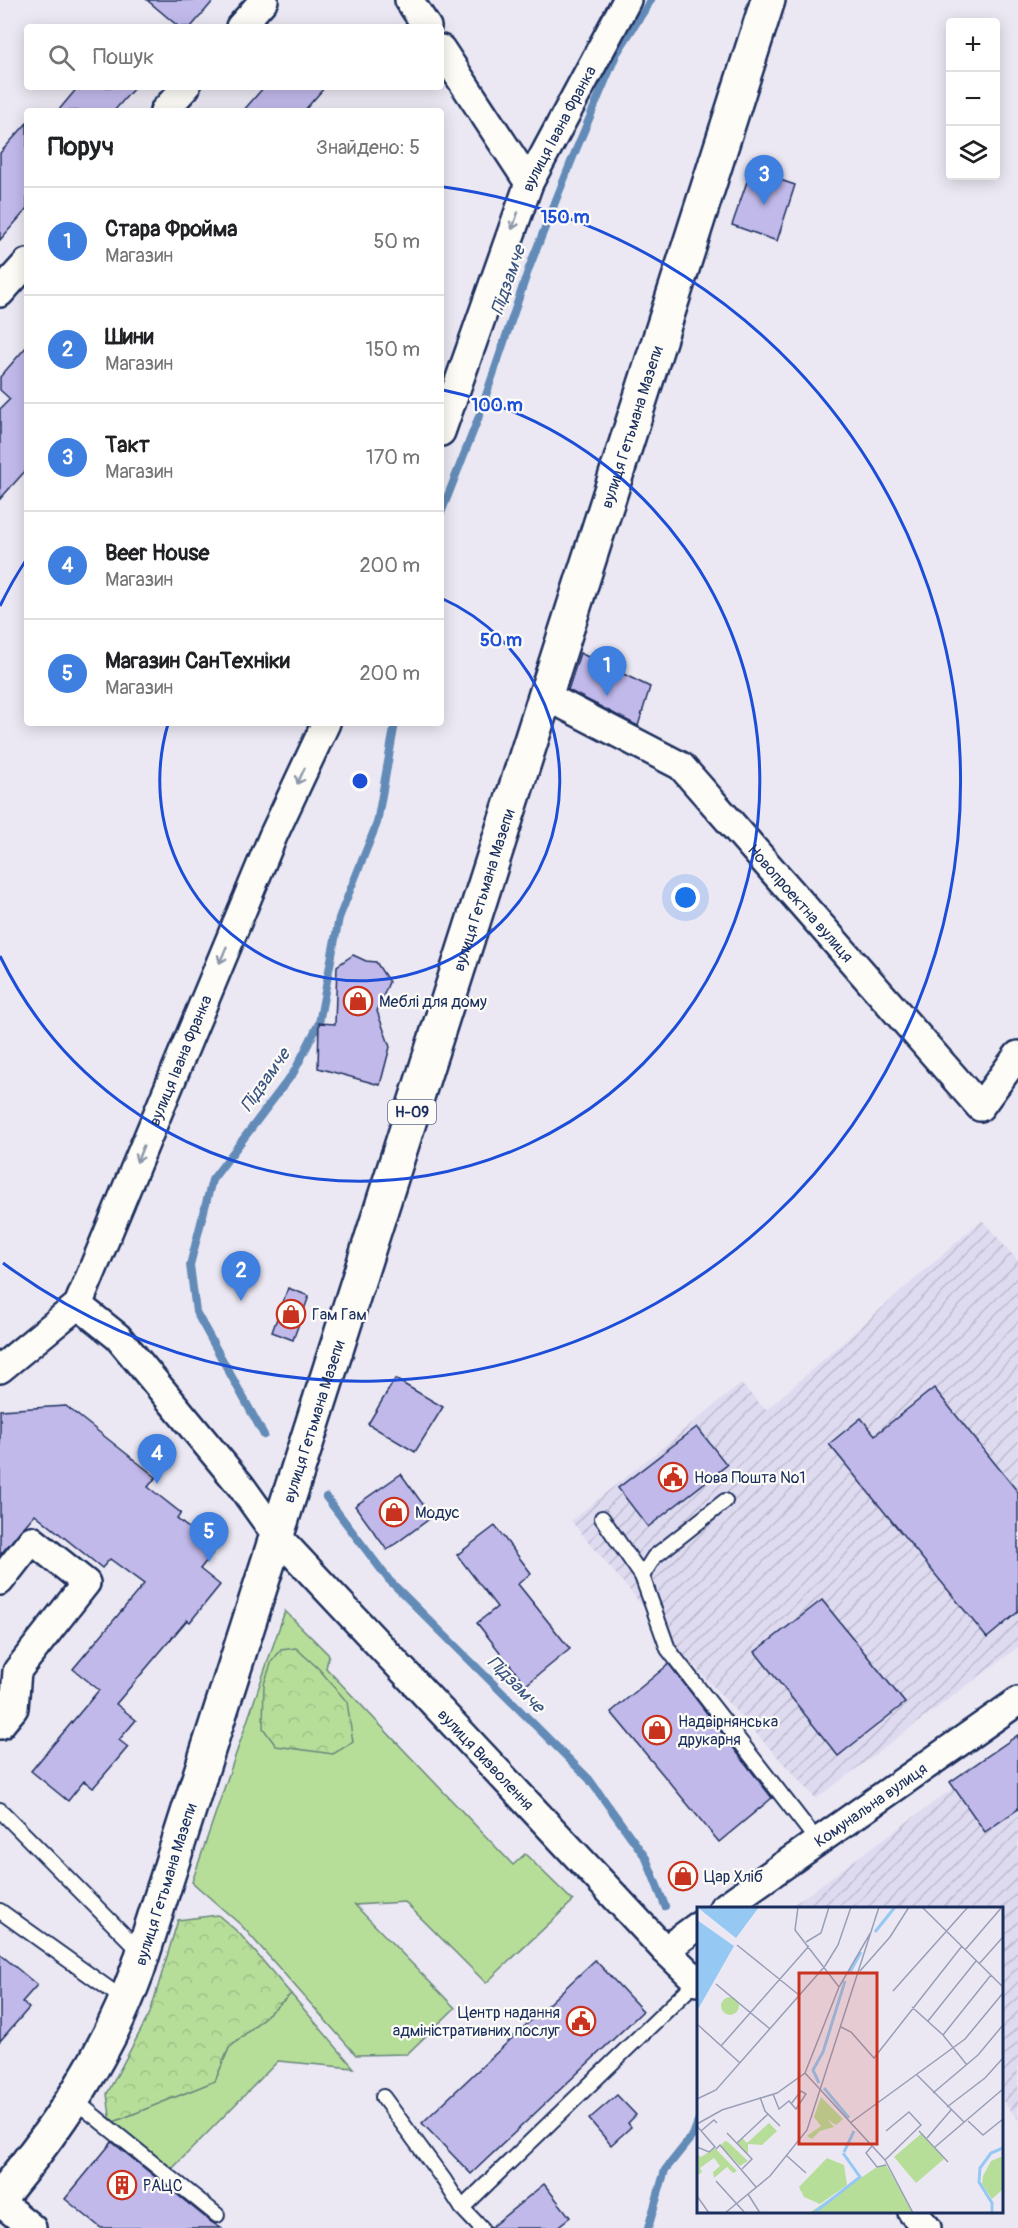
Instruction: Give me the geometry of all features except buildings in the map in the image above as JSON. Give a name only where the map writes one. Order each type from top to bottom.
[{"type":"main road","name":"вулиця Гетьмана Мазепи","points":[[0,2197],[42,2146],[108,2041],[126,2001],[143,1953],[768,3]]},
{"type":"street","points":[[243,24],[264,0]]},
{"type":"street","points":[[409,0],[425,24]]},
{"type":"street","name":"вулиця Івана Франка","points":[[444,423],[528,183],[627,0]]},
{"type":"street","points":[[444,54],[528,183]]},
{"type":"street","points":[[167,108],[183,90]]},
{"type":"street","points":[[2,288],[24,266]]},
{"type":"street","name":"Новопроектна вулиця","points":[[546,696],[681,766],[980,1107],[1018,1055]]},
{"type":"street","name":"вулиця Івана Франка","points":[[0,1369],[78,1305],[268,847],[325,726]]},
{"type":"street","name":"вулиця Визволення","points":[[78,1305],[118,1337],[241,1486],[276,1535],[665,1950],[697,1981]]},
{"type":"street","points":[[0,1581],[32,1540],[86,1583],[16,1671],[14,1708],[0,1725]]},
{"type":"street","name":"Комунальна вулиця","points":[[724,1907],[1018,1701]]},
{"type":"street","points":[[665,1950],[697,1927]]},
{"type":"street","points":[[0,2202],[32,2228]]},
{"type":"street","points":[[914,2213],[927,2228]]},
{"type":"lane","points":[[642,1576],[654,1557],[725,1501]]},
{"type":"lane","points":[[602,1518],[642,1576],[668,1649],[818,1841]]},
{"type":"lane","points":[[0,1810],[143,1953]]},
{"type":"lane","points":[[0,1911],[126,2001]]},
{"type":"lane","points":[[462,2208],[697,1983]]},
{"type":"lane","points":[[383,2097],[462,2208],[481,2228]]},
{"type":"lane","points":[[73,2099],[217,2215]]},
{"type":"shaded area","points":[[982,1220],[1018,1261],[1018,1647],[816,1799],[680,1650],[571,1521],[741,1384],[766,1410]]},
{"type":"shaded area","points":[[1018,1741],[1018,2119],[1003,2101],[1003,1907],[790,1907]]},
{"type":"green space","points":[[285,1611],[329,1655],[326,1668],[513,1865],[525,1854],[573,1901],[486,1983],[405,1902],[355,1905],[455,2008],[407,2054],[356,2055],[242,1926],[192,1882]]},
{"type":"green space","points":[[296,1648],[319,1669],[347,1702],[353,1742],[333,1754],[276,1746],[263,1728],[264,1684],[272,1661],[281,1650]]},
{"type":"green space","points":[[218,1915],[239,1933],[291,1994],[229,2048],[215,2081],[111,2123],[107,2094],[150,2013],[178,1920]]},
{"type":"green space","points":[[291,1994],[354,2068],[278,2061],[170,2171],[111,2123],[215,2081],[229,2048]]},
{"type":"waterway","name":"Підзамче","points":[[444,505],[478,419],[529,268],[573,157],[617,53],[651,0]]},
{"type":"waterway","name":"Підзамче","points":[[264,1435],[196,1312],[190,1265],[212,1180],[294,1072],[319,1023],[339,918],[377,823],[394,726]]},
{"type":"waterway","name":"Підзамче","points":[[326,1497],[389,1580],[589,1779],[646,1858],[665,1906]]},
{"type":"waterway","name":"Підзамче","points":[[648,2228],[665,2170],[693,2135],[697,2125]]},
{"type":"place","name":"Такт","points":[[764,205]]},
{"type":"place","name":"Стара Фройма","points":[[607,696]]},
{"type":"place","name":"Меблі для дому","points":[[358,1001]]},
{"type":"place","name":"Шини","points":[[241,1301]]},
{"type":"place","name":"Гам Гам","points":[[291,1314]]},
{"type":"place","name":"Нова Пошта №1","points":[[673,1477]]},
{"type":"place","name":"Beer House","points":[[157,1484]]},
{"type":"place","name":"Модус","points":[[394,1512]]},
{"type":"place","name":"Магазин СанТехніки","points":[[209,1562]]},
{"type":"place","name":"Надвірнянська друкарня","points":[[657,1730]]},
{"type":"place","name":"Цар Хліб","points":[[683,1876]]},
{"type":"place","name":"Центр надання адміністративних послуг","points":[[581,2021]]},
{"type":"place","name":"РАЦС","points":[[122,2185]]}]
